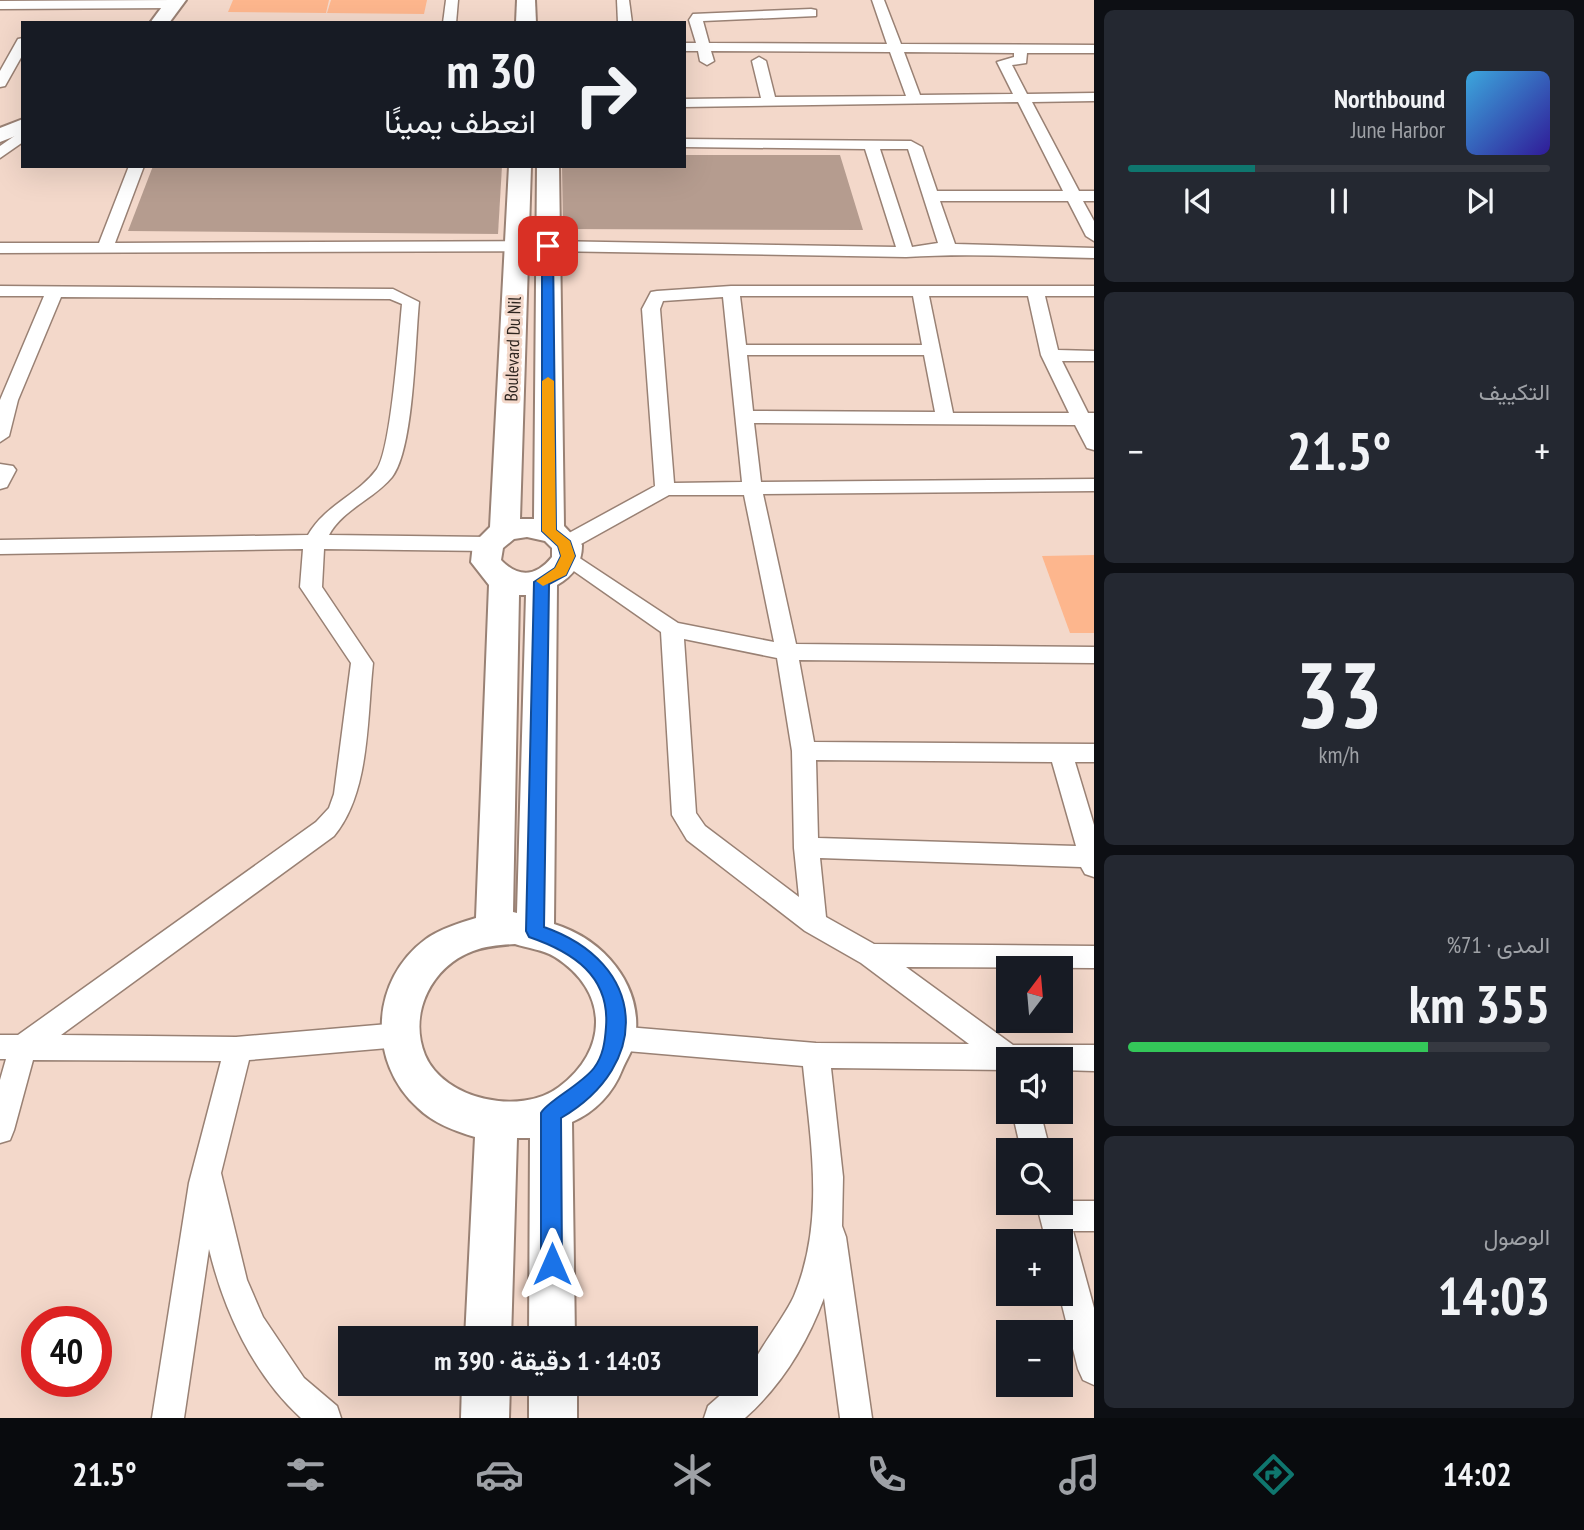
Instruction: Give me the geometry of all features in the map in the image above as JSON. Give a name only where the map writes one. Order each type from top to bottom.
[{"type":"street","points":[[449,21],[452,0]]},
{"type":"street","points":[[526,0],[526,21]]},
{"type":"street","points":[[623,0],[625,21]]},
{"type":"street","points":[[878,0],[915,102]]},
{"type":"street","points":[[0,5],[176,2]]},
{"type":"street","points":[[161,21],[176,2]]},
{"type":"street","points":[[34,21],[42,5]]},
{"type":"street","points":[[811,13],[748,7],[708,7],[696,18],[705,47],[706,61],[816,61],[819,59],[816,48]]},
{"type":"street","points":[[0,83],[21,46]]},
{"type":"street","points":[[686,47],[1020,49],[1092,52]]},
{"type":"street","points":[[970,49],[979,62],[1021,60],[1020,49]]},
{"type":"street","points":[[760,61],[769,102]]},
{"type":"street","points":[[1004,62],[1070,195],[1094,236]]},
{"type":"street","points":[[686,103],[915,102],[1094,97]]},
{"type":"street","points":[[0,136],[21,126]]},
{"type":"street","points":[[0,154],[21,136]]},
{"type":"street","points":[[686,143],[915,147],[933,196],[947,244],[945,248]]},
{"type":"street","points":[[872,145],[906,252]]},
{"type":"street","points":[[105,248],[136,168]]},
{"type":"street","name":"Boulevard Du Nil","points":[[497,538],[520,168]]},
{"type":"street","name":"Boulevard Du Nil","points":[[548,168],[548,246],[560,545]]},
{"type":"street","points":[[933,196],[1094,195]]},
{"type":"street","points":[[0,248],[548,246],[906,252],[945,248],[978,252],[1094,253]]},
{"type":"street","points":[[0,291],[393,294],[411,302],[394,456],[388,473],[327,520],[312,542],[309,583],[314,595],[355,647],[362,663],[346,794],[339,813],[324,829],[12,1047],[0,1130]]},
{"type":"street","points":[[731,291],[752,487],[787,652],[804,751],[806,848],[814,923]]},
{"type":"street","points":[[920,291],[945,418]]},
{"type":"street","points":[[1035,291],[1049,355],[1088,419],[1094,444]]},
{"type":"street","points":[[665,489],[651,309],[653,300],[667,293],[1094,291]]},
{"type":"street","points":[[0,436],[5,400],[54,292]]},
{"type":"street","points":[[739,350],[930,350]]},
{"type":"street","points":[[1049,355],[1094,356]]},
{"type":"street","points":[[745,417],[1088,419]]},
{"type":"street","points":[[0,470],[6,470],[0,482]]},
{"type":"street","points":[[560,545],[665,489],[1094,485]]},
{"type":"street","points":[[0,547],[497,538],[527,527],[560,545],[672,629],[787,652],[1094,654]]},
{"type":"street","points":[[497,538],[485,558],[488,566],[504,579],[526,583],[542,582],[557,575],[560,545]]},
{"type":"street","points":[[494,930],[504,579]]},
{"type":"street","points":[[535,931],[542,582]]},
{"type":"street","points":[[672,629],[684,815],[696,833],[814,923],[870,955],[996,1047]]},
{"type":"street","points":[[804,751],[1094,753]]},
{"type":"street","points":[[806,848],[1093,862],[1061,753]]},
{"type":"street","points":[[494,930],[535,931],[575,948],[604,978],[617,1006],[615,1038],[609,1060],[592,1086],[551,1113],[524,1120],[497,1121],[464,1114],[430,1093],[407,1063],[400,1035],[402,1006],[420,969],[453,943],[494,930]]},
{"type":"street","points":[[870,955],[1094,957]]},
{"type":"street","points":[[12,1047],[236,1049],[400,1035]]},
{"type":"street","points":[[615,1038],[816,1055],[996,1058]]},
{"type":"street","points":[[168,1418],[206,1172],[233,1076],[236,1049]]},
{"type":"street","points":[[816,1055],[828,1214],[856,1418]]},
{"type":"street","points":[[1073,1058],[1094,1058]]},
{"type":"street","points":[[551,1113],[552,1326]]},
{"type":"street","points":[[489,1326],[497,1121]]},
{"type":"street","points":[[206,1172],[232,1281],[251,1328],[293,1389],[325,1418]]},
{"type":"street","points":[[1073,1212],[1094,1216]]},
{"type":"street","points":[[720,1418],[737,1404],[767,1370],[800,1319],[815,1284],[828,1214]]},
{"type":"street","points":[[1054,1215],[1094,1369]]},
{"type":"street","points":[[485,1418],[486,1396]]},
{"type":"street","points":[[553,1396],[553,1418]]},
{"type":"shaded area","points":[[233,0],[329,0],[326,13],[228,12]]},
{"type":"shaded area","points":[[331,0],[427,0],[424,14],[327,13]]},
{"type":"shaded area","points":[[1094,555],[1094,633],[1070,633],[1042,556]]},
{"type":"building","points":[[686,155],[840,155],[863,230],[563,229],[562,168],[686,168]]},
{"type":"building","points":[[152,168],[502,168],[498,234],[128,231]]},
{"type":"slow traffic","points":[[543,581],[561,572],[568,560],[565,544],[549,531],[548,381]]},
{"type":"route","points":[[548,246],[549,531],[565,544],[568,560],[561,572],[542,582],[535,931],[563,941],[586,957],[604,978],[617,1006],[614,1046],[601,1073],[592,1086],[579,1097],[551,1113],[552,1264]]}]
